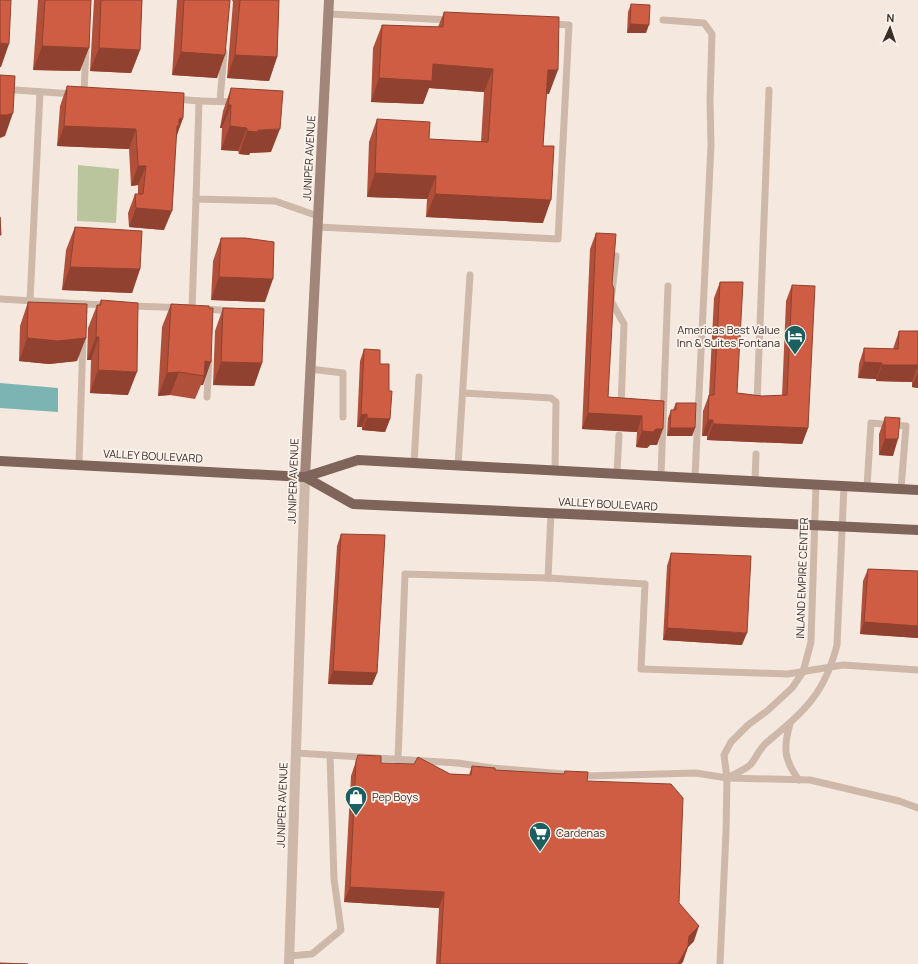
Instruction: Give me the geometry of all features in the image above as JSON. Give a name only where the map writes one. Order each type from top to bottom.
[{"type":"main road","name":"VALLEY BOULEVARD","points":[[0,461],[305,476],[358,460],[661,475],[918,490]]},
{"type":"main road","name":"VALLEY BOULEVARD","points":[[305,476],[353,504],[918,530]]},
{"type":"street","name":"JUNIPER AVENUE","points":[[289,960],[305,476],[330,0]]},
{"type":"lane","points":[[329,14],[458,20]]},
{"type":"lane","points":[[663,20],[704,23],[712,34],[710,100],[711,145],[695,477]]},
{"type":"lane","points":[[318,227],[558,239],[569,25],[545,24]]},
{"type":"lane","points":[[0,89],[88,94],[87,38]]},
{"type":"lane","points":[[220,101],[224,46]]},
{"type":"lane","points":[[757,407],[769,90]]},
{"type":"lane","points":[[30,301],[40,92]]},
{"type":"lane","points":[[169,99],[241,102]]},
{"type":"lane","points":[[192,308],[199,101]]},
{"type":"lane","points":[[196,199],[275,202],[318,216]]},
{"type":"lane","points":[[616,256],[611,301],[624,324],[621,410]]},
{"type":"lane","points":[[458,465],[470,275]]},
{"type":"lane","points":[[661,475],[668,286]]},
{"type":"lane","points":[[0,299],[115,306]]},
{"type":"lane","points":[[79,464],[84,304]]},
{"type":"lane","points":[[123,306],[192,308],[211,313],[242,312]]},
{"type":"lane","points":[[207,397],[209,351]]},
{"type":"lane","points":[[310,369],[343,373],[343,417]]},
{"type":"lane","points":[[414,463],[419,377]]},
{"type":"lane","points":[[463,393],[551,398],[554,400],[556,402],[555,470]]},
{"type":"lane","points":[[867,487],[871,423],[906,426],[901,489]]},
{"type":"lane","points":[[618,473],[620,435]]},
{"type":"lane","points":[[755,481],[756,454]]},
{"type":"lane","name":"INLAND EMPIRE CENTER","points":[[803,672],[811,642],[816,484]]},
{"type":"lane","points":[[727,778],[750,765],[763,746],[790,724],[811,703],[831,667],[836,645],[844,486]]},
{"type":"lane","points":[[548,578],[550,513]]},
{"type":"lane","points":[[398,760],[405,574],[548,578],[645,584],[641,668],[788,674],[843,665],[918,670]]},
{"type":"lane","points":[[720,964],[727,778],[724,755],[731,742],[748,725],[792,688],[803,672]]},
{"type":"lane","points":[[790,724],[784,748],[787,759],[799,780]]},
{"type":"lane","points":[[296,753],[587,776],[696,773],[727,778],[810,780],[876,795],[918,808]]},
{"type":"lane","points":[[289,960],[312,954],[341,930],[334,879],[330,755]]},
{"type":"green space","points":[[78,165],[119,169],[116,223],[77,221]]},
{"type":"water","points":[[0,383],[58,388],[58,412],[0,408]]},
{"type":"building","points":[[0,0],[11,0],[9,44],[0,43]]},
{"type":"building","points":[[45,0],[91,0],[89,48],[42,46]]},
{"type":"building","points":[[101,0],[142,0],[140,50],[99,48]]},
{"type":"building","points":[[184,0],[230,0],[225,55],[181,52]]},
{"type":"building","points":[[240,0],[279,0],[277,57],[235,55]]},
{"type":"building","points":[[631,4],[650,5],[649,25],[630,24]]},
{"type":"building","points":[[444,12],[559,17],[558,70],[548,70],[543,146],[554,146],[551,200],[435,194],[436,176],[375,173],[377,119],[430,122],[429,139],[488,142],[493,69],[433,64],[432,81],[379,78],[382,25],[443,27]]},
{"type":"building","points":[[0,75],[15,76],[13,113],[7,115],[0,115]]},
{"type":"building","points":[[67,86],[184,93],[183,118],[179,119],[179,126],[177,126],[172,211],[136,208],[135,194],[143,194],[146,166],[138,166],[136,129],[64,126]]},
{"type":"building","points":[[231,88],[283,91],[280,129],[258,130],[258,132],[247,131],[247,128],[230,126],[231,105],[228,105]]},
{"type":"building","points":[[75,227],[142,231],[140,269],[70,267]]},
{"type":"building","points":[[596,233],[616,234],[612,284],[614,289],[608,397],[664,401],[663,429],[656,429],[653,432],[642,431],[642,416],[588,413]]},
{"type":"building","points":[[221,238],[245,238],[274,242],[273,279],[219,277]]},
{"type":"building","name":"Americas Best Value Inn & Suites Fontana","points":[[720,282],[743,282],[737,393],[762,396],[787,395],[792,285],[815,286],[808,428],[713,424],[713,420],[708,420],[709,395],[714,395]]},
{"type":"building","points":[[101,300],[138,303],[137,372],[98,370],[99,337],[96,337],[97,305],[101,305]]},
{"type":"building","points":[[28,302],[87,304],[86,338],[58,341],[27,338]]},
{"type":"building","points":[[171,304],[209,306],[209,308],[213,308],[211,362],[205,361],[204,376],[179,372],[167,373]]},
{"type":"building","points":[[223,308],[264,309],[262,363],[221,362]]},
{"type":"building","points":[[899,331],[918,331],[918,365],[882,365],[882,363],[864,362],[864,348],[898,349]]},
{"type":"building","points":[[364,349],[380,350],[380,364],[389,364],[389,391],[392,391],[390,419],[367,418],[367,414],[361,415]]},
{"type":"building","points":[[676,403],[696,403],[695,428],[670,428],[671,410],[676,410]]},
{"type":"building","points":[[885,417],[900,418],[898,439],[885,439]]},
{"type":"building","points":[[341,534],[385,535],[377,673],[333,671]]},
{"type":"building","points":[[671,553],[751,556],[747,633],[667,628]]},
{"type":"building","points":[[868,569],[918,571],[918,626],[864,622]]},
{"type":"building","points":[[358,755],[381,756],[381,763],[414,764],[418,757],[450,774],[471,775],[472,766],[495,768],[495,770],[564,774],[565,771],[588,772],[587,781],[671,784],[683,798],[679,903],[699,926],[689,936],[688,946],[678,964],[440,964],[444,892],[350,887],[356,761]]},
{"type":"building","points":[[0,963],[28,964],[0,964]]},
{"type":"place","name":"Americas Best Value Inn & Suites Fontana","points":[[795,356]]},
{"type":"place","name":"Pep Boys","points":[[356,816]]},
{"type":"place","name":"Cardenas","points":[[540,852]]}]
